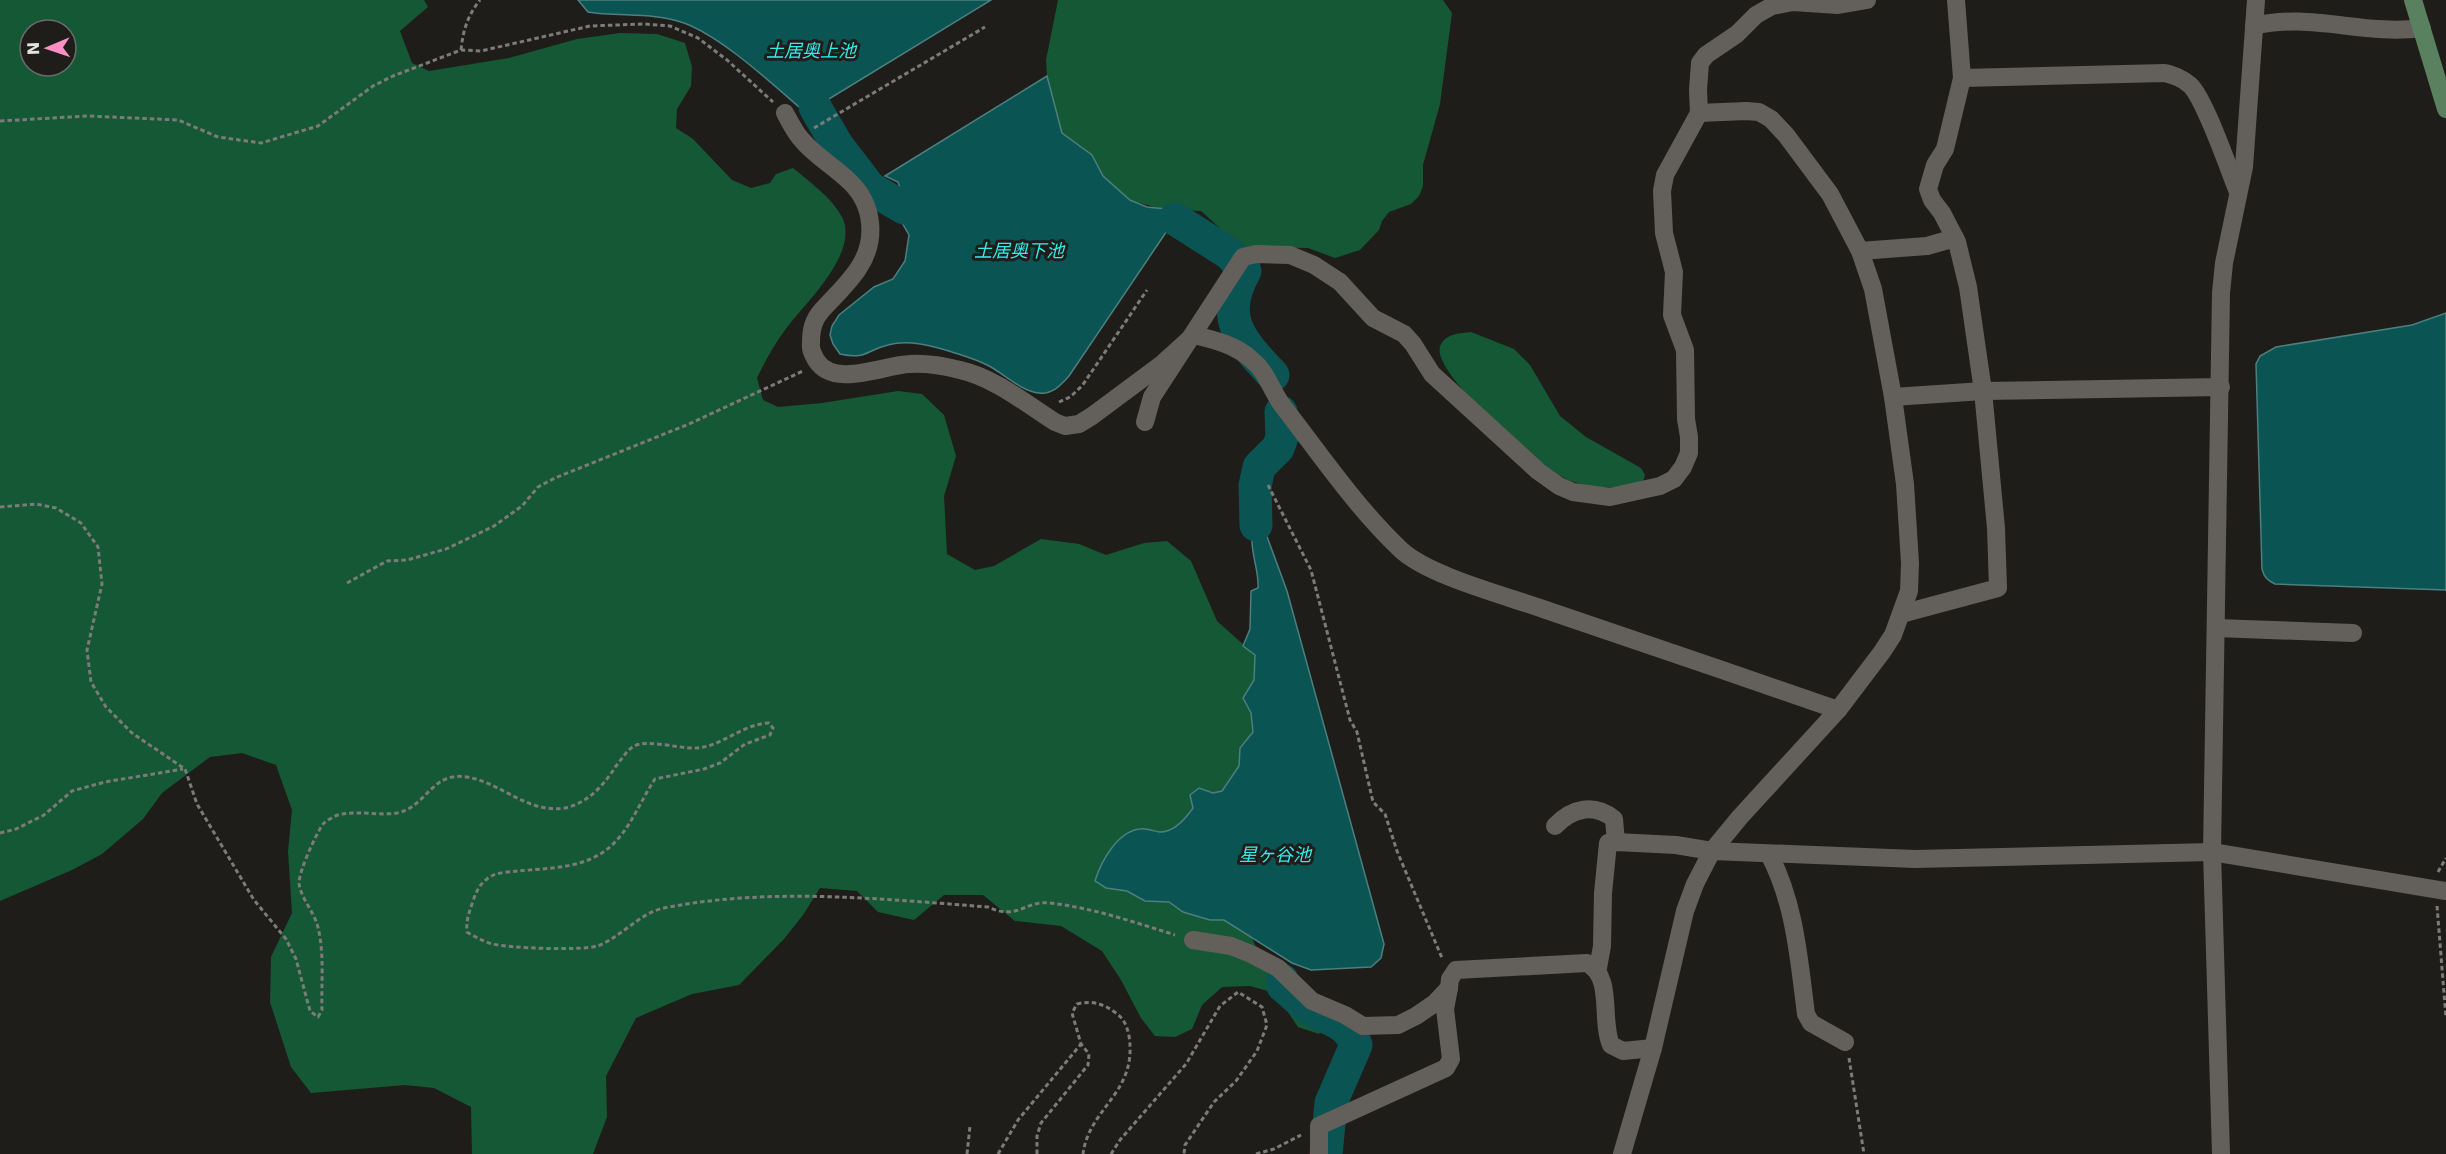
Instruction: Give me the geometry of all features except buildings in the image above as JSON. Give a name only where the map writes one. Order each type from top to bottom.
[{"type":"street","points":[[1145,422],[1152,397],[1238,265],[1256,254],[1290,255],[1314,265],[1340,282],[1373,318],[1404,334],[1432,374],[1538,471],[1559,486],[1573,492],[1610,497],[1660,486],[1674,479],[1689,453],[1689,437],[1686,419],[1685,350],[1672,315],[1674,272],[1664,234],[1662,191],[1665,175],[1699,113],[1700,63],[1706,55],[1737,34],[1756,15],[1772,6],[1793,2],[1838,6],[1867,0]]},
{"type":"street","points":[[1901,614],[1998,588],[1996,528],[1983,392],[1968,287],[1955,238],[1942,213],[1932,200],[1928,189],[1935,165],[1946,149],[1962,78],[1956,0]]},
{"type":"street","points":[[2221,1154],[2212,852],[2221,293],[2244,167],[2256,0]]},
{"type":"street","points":[[2413,0],[2446,109]]},
{"type":"street","points":[[2254,26],[2274,21],[2297,20],[2404,30],[2421,28]]},
{"type":"street","points":[[1962,78],[2165,73],[2180,77],[2192,87],[2201,103],[2238,192]]},
{"type":"street","points":[[1622,1154],[1653,1048],[1686,911],[1695,884],[1712,852],[1740,817],[1838,710],[1882,652],[1893,635],[1909,591],[1910,563],[1905,484],[1893,397],[1873,289],[1860,251],[1830,194],[1786,135],[1771,119],[1759,112],[1699,113]]},
{"type":"street","points":[[785,113],[802,140],[852,183],[866,205],[871,223],[870,242],[859,268],[815,317],[811,331],[810,349],[818,363],[832,372],[848,375],[913,363],[960,370],[987,379],[1054,422],[1065,426],[1079,424],[1162,363],[1194,335]]},
{"type":"street","points":[[1860,251],[1927,246],[1955,238]]},
{"type":"street","points":[[1194,335],[1232,346],[1253,360],[1268,377],[1279,401],[1329,469],[1400,549],[1420,564],[1488,590],[1838,710]]},
{"type":"street","points":[[1893,397],[1983,392],[2221,387]]},
{"type":"street","points":[[2216,628],[2354,633]]},
{"type":"street","points":[[1556,826],[1573,811],[1598,810],[1614,819],[1616,842]]},
{"type":"street","points":[[1653,1048],[1623,1051],[1611,1045],[1605,1033],[1603,980],[1598,968],[1602,946],[1603,893],[1608,843],[1676,845],[1712,852],[1915,859],[2212,852],[2443,890]]},
{"type":"street","points":[[1769,854],[1780,875],[1796,938],[1806,1014],[1811,1023],[1845,1042]]},
{"type":"street","points":[[1194,940],[1231,946],[1278,968],[1312,1001],[1345,1015],[1363,1026],[1398,1025],[1435,1003],[1451,981],[1464,969],[1587,963],[1598,968]]},
{"type":"street","points":[[1318,1154],[1319,1126],[1446,1068],[1451,1059],[1445,1009],[1451,981]]},
{"type":"path","points":[[461,50],[462,32],[480,0]]},
{"type":"path","points":[[0,121],[88,116],[178,120],[218,137],[261,143],[318,126],[373,86],[461,50],[481,51],[590,26],[644,24],[670,26],[698,38],[727,60],[785,113]]},
{"type":"path","points":[[819,125],[985,27]]},
{"type":"path","points":[[1026,404],[1054,404],[1070,397],[1082,386],[1147,290]]},
{"type":"path","points":[[347,583],[387,561],[407,560],[446,549],[494,526],[522,506],[538,487],[555,478],[689,424],[783,382],[818,363]]},
{"type":"path","points":[[1268,485],[1311,570],[1350,720],[1357,732],[1373,801],[1385,813],[1397,851],[1451,981]]},
{"type":"path","points":[[0,507],[36,504],[56,508],[81,523],[98,547],[102,584],[87,650],[91,682],[106,707],[132,733],[185,769],[196,804],[254,900],[286,939],[296,959],[310,1011],[318,1017],[322,1010],[320,937],[317,923],[299,883],[303,868],[324,822],[338,815],[399,813],[418,802],[444,778],[466,777],[490,785],[532,806],[550,809],[566,807],[582,802],[605,783],[627,751],[636,744],[699,748],[716,744],[756,723],[769,723],[773,728],[770,735],[745,744],[720,763],[704,769],[655,779],[617,839],[606,850],[591,859],[574,865],[503,873],[489,877],[478,888],[466,920],[467,932],[493,944],[546,949],[596,946],[661,908],[788,896],[872,898],[988,906],[1003,914],[1047,902],[1098,911],[1194,940]]},
{"type":"path","points":[[0,833],[16,829],[44,815],[72,790],[105,782],[185,769]]},
{"type":"path","points":[[2443,890],[2436,912],[2446,1018]]},
{"type":"path","points":[[1112,1154],[1120,1140],[1186,1064],[1220,1006],[1238,992],[1262,1007],[1267,1025],[1257,1051],[1236,1081],[1214,1102],[1185,1144],[1184,1154]]},
{"type":"path","points":[[1037,1154],[1037,1136],[1041,1123],[1088,1065],[1089,1053],[1081,1044],[1072,1013],[1077,1004],[1086,1002],[1103,1005],[1119,1014],[1127,1026],[1131,1049],[1130,1067],[1124,1081],[1095,1123],[1083,1154]]},
{"type":"path","points":[[1845,1042],[1864,1154]]},
{"type":"path","points":[[998,1154],[1018,1120],[1081,1044]]},
{"type":"path","points":[[968,1154],[970,1126]]},
{"type":"path","points":[[1256,1154],[1274,1149],[1319,1126]]},
{"type":"green space","points":[[0,0],[424,0],[428,7],[400,31],[412,63],[429,71],[509,58],[577,39],[620,33],[657,34],[685,43],[692,67],[691,86],[677,109],[676,128],[693,139],[732,180],[751,188],[770,183],[776,174],[793,168],[833,203],[842,217],[846,231],[844,246],[828,277],[781,336],[757,378],[763,400],[778,407],[822,403],[898,391],[922,394],[944,415],[956,456],[944,496],[947,554],[975,570],[994,566],[1041,539],[1079,544],[1106,555],[1144,543],[1167,541],[1191,561],[1217,621],[1255,655],[1254,680],[1243,698],[1251,713],[1253,732],[1240,748],[1239,766],[1222,791],[1205,799],[1183,821],[1168,831],[1141,829],[1106,888],[1127,891],[1145,900],[1169,901],[1183,912],[1210,920],[1224,920],[1250,934],[1266,969],[1282,991],[1325,1022],[1319,1034],[1298,1027],[1286,1009],[1268,991],[1250,986],[1222,987],[1202,1005],[1192,1029],[1175,1037],[1155,1036],[1141,1018],[1121,980],[1102,951],[1061,926],[1015,921],[983,895],[944,895],[914,920],[878,912],[857,891],[820,888],[784,939],[739,985],[692,994],[636,1018],[606,1076],[607,1117],[593,1154],[472,1154],[471,1107],[434,1088],[405,1085],[311,1093],[291,1067],[270,1002],[271,957],[292,913],[288,851],[292,810],[276,765],[242,753],[210,757],[162,793],[143,819],[102,854],[72,870],[0,901]]},
{"type":"green space","points":[[1058,0],[1443,0],[1452,13],[1440,104],[1423,165],[1423,186],[1419,196],[1411,204],[1389,212],[1379,230],[1360,250],[1335,258],[1308,248],[1241,247],[1201,211],[1161,209],[1130,200],[1103,176],[1092,155],[1062,133],[1047,76],[1046,60]]},
{"type":"green space","points":[[1471,332],[1514,349],[1530,365],[1560,416],[1586,437],[1641,468],[1645,475],[1643,482],[1607,487],[1589,486],[1571,481],[1557,474],[1516,442],[1471,399],[1453,378],[1442,360],[1440,347],[1445,339]]},
{"type":"water","name":"土居奥上池","points":[[578,0],[991,0],[806,113],[748,63],[699,30],[661,17],[588,12]]},
{"type":"water","name":"土居奥下池","points":[[1047,76],[1062,133],[1092,155],[1103,176],[1130,200],[1147,207],[1175,210],[1175,219],[1069,376],[1052,391],[1039,393],[1020,386],[982,362],[929,346],[896,343],[856,356],[840,354],[830,335],[832,326],[839,315],[874,287],[893,279],[905,261],[909,235],[901,221],[903,206],[901,192],[898,182],[885,176]]},
{"type":"water","points":[[2446,313],[2446,590],[2275,584],[2270,581],[2262,569],[2256,364],[2260,356],[2276,347],[2412,325]]},
{"type":"water","name":"星ヶ谷池","points":[[1256,525],[1261,526],[1265,531],[1287,591],[1384,944],[1381,958],[1371,967],[1311,970],[1292,963],[1224,920],[1210,920],[1183,912],[1169,902],[1145,901],[1127,891],[1106,888],[1095,881],[1106,856],[1125,835],[1140,829],[1164,832],[1174,827],[1193,808],[1190,795],[1199,788],[1213,793],[1222,791],[1239,766],[1240,748],[1253,732],[1251,713],[1243,698],[1254,680],[1255,655],[1243,646],[1250,629],[1251,591],[1258,588],[1252,547],[1253,531]]},
{"type":"waterway","points":[[815,107],[837,145],[870,188],[904,208]]},
{"type":"waterway","points":[[1175,219],[1230,254],[1245,271],[1233,302],[1237,328],[1251,351],[1273,375]]},
{"type":"waterway","points":[[1256,525],[1255,486],[1259,467],[1278,448],[1282,437],[1281,412]]},
{"type":"waterway","points":[[1282,980],[1283,986],[1306,1006],[1348,1030],[1356,1045],[1331,1103],[1326,1154]]}]
